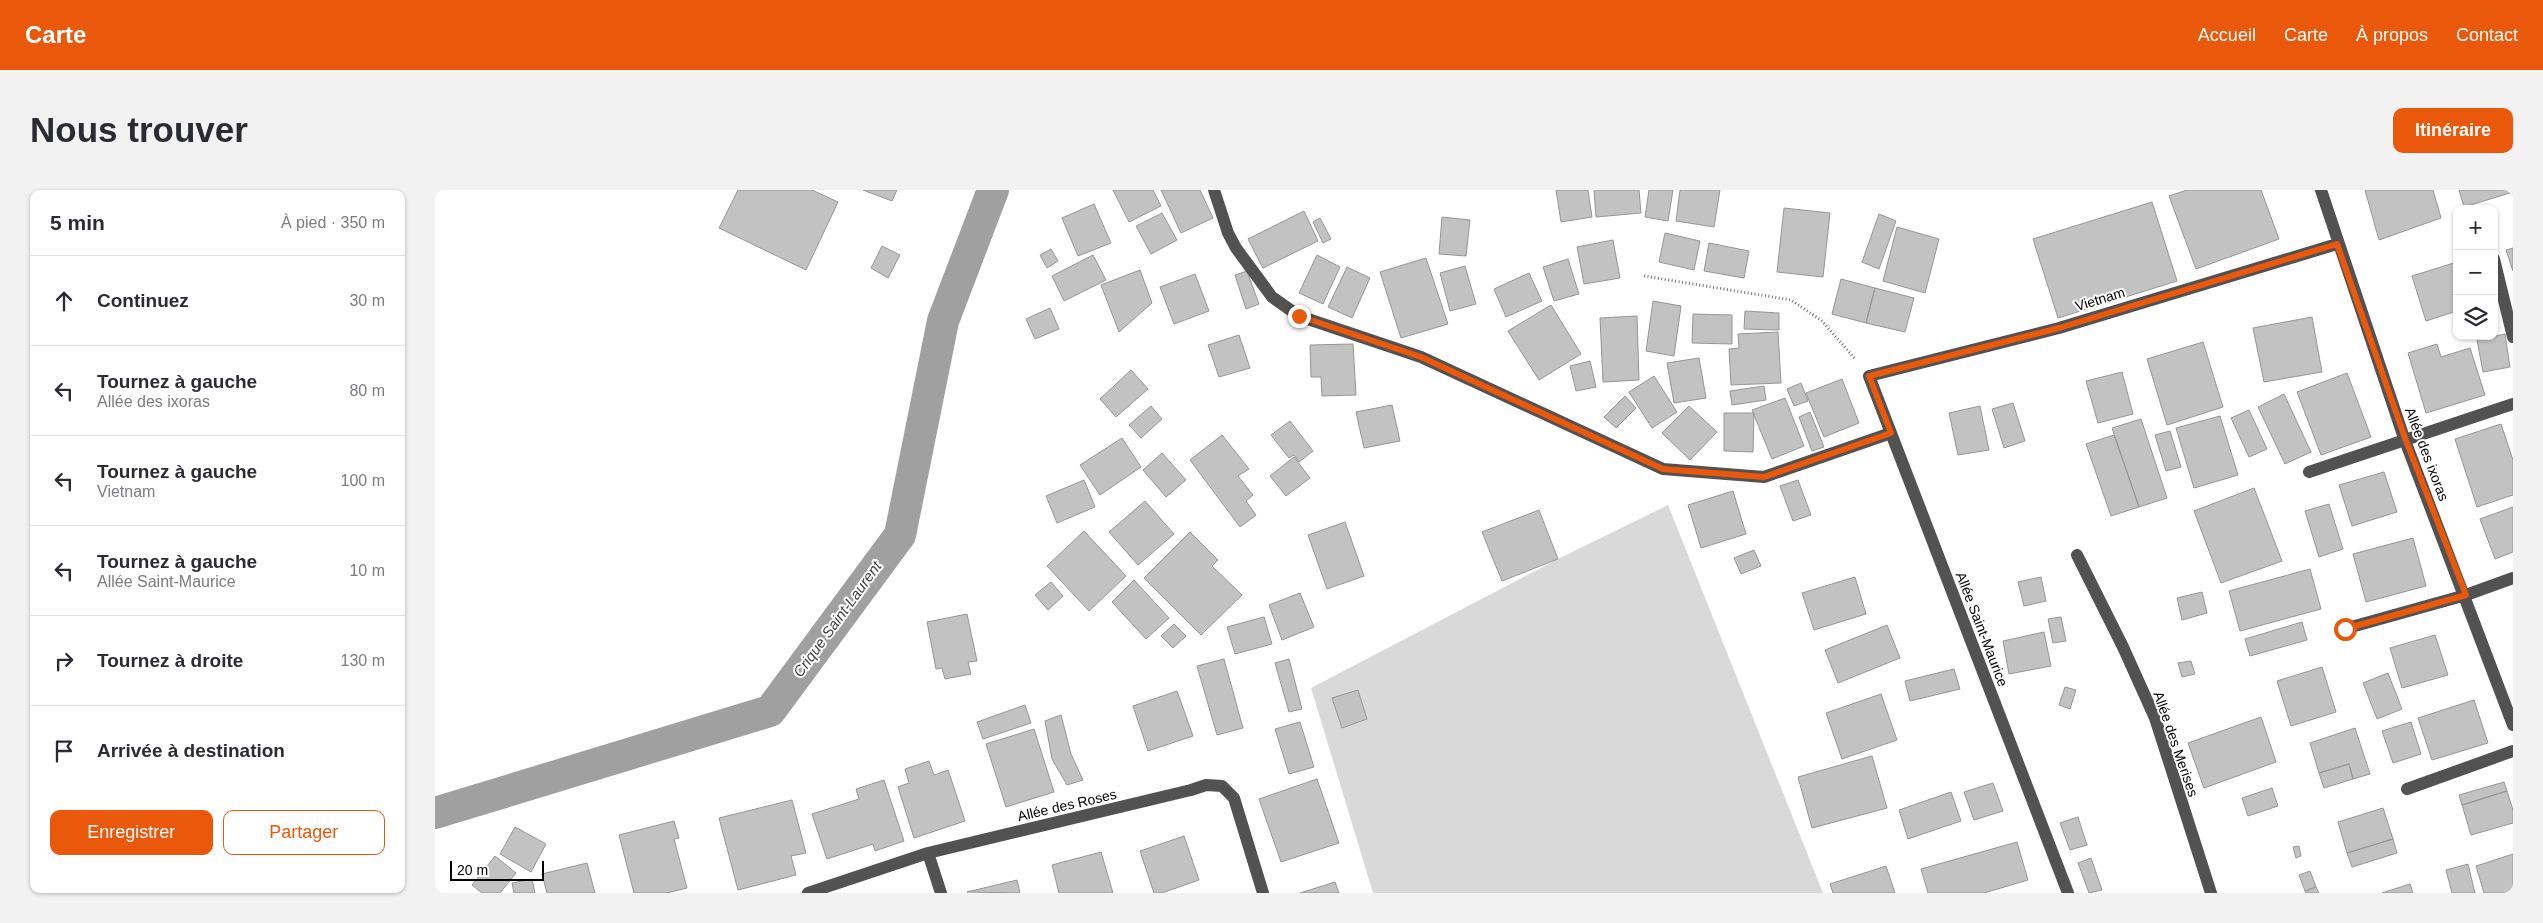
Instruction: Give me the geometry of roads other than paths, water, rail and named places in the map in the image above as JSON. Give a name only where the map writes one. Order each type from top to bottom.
[{"type":"street","points":[[1214,190],[1228,233],[1236,248],[1272,297],[1299,316],[1421,357],[1663,469],[1764,477],[1891,433]]},
{"type":"street","name":"Allée des ixoras","points":[[2321,190],[2337,244],[2405,438],[2466,595],[2513,726]]},
{"type":"street","name":"Vietnam","points":[[1869,376],[2059,328],[2337,244]]},
{"type":"street","points":[[2498,275],[2513,337]]},
{"type":"street","name":"Allée Saint-Maurice","points":[[1869,376],[2067,893]]},
{"type":"street","points":[[2309,472],[2405,438],[2513,404]]},
{"type":"street","name":"Allée des Merises","points":[[2077,555],[2123,647],[2155,718],[2211,893]]},
{"type":"street","points":[[2345,629],[2466,595],[2513,578]]},
{"type":"street","points":[[2407,789],[2513,751]]},
{"type":"street","name":"Allée des Roses","points":[[808,893],[928,853],[1207,785],[1222,786],[1234,798],[1263,893]]},
{"type":"street","points":[[928,853],[941,893]]},
{"type":"waterway","name":"Crique Saint-Laurent","points":[[435,813],[770,711],[900,535],[943,321],[993,190]]}]
